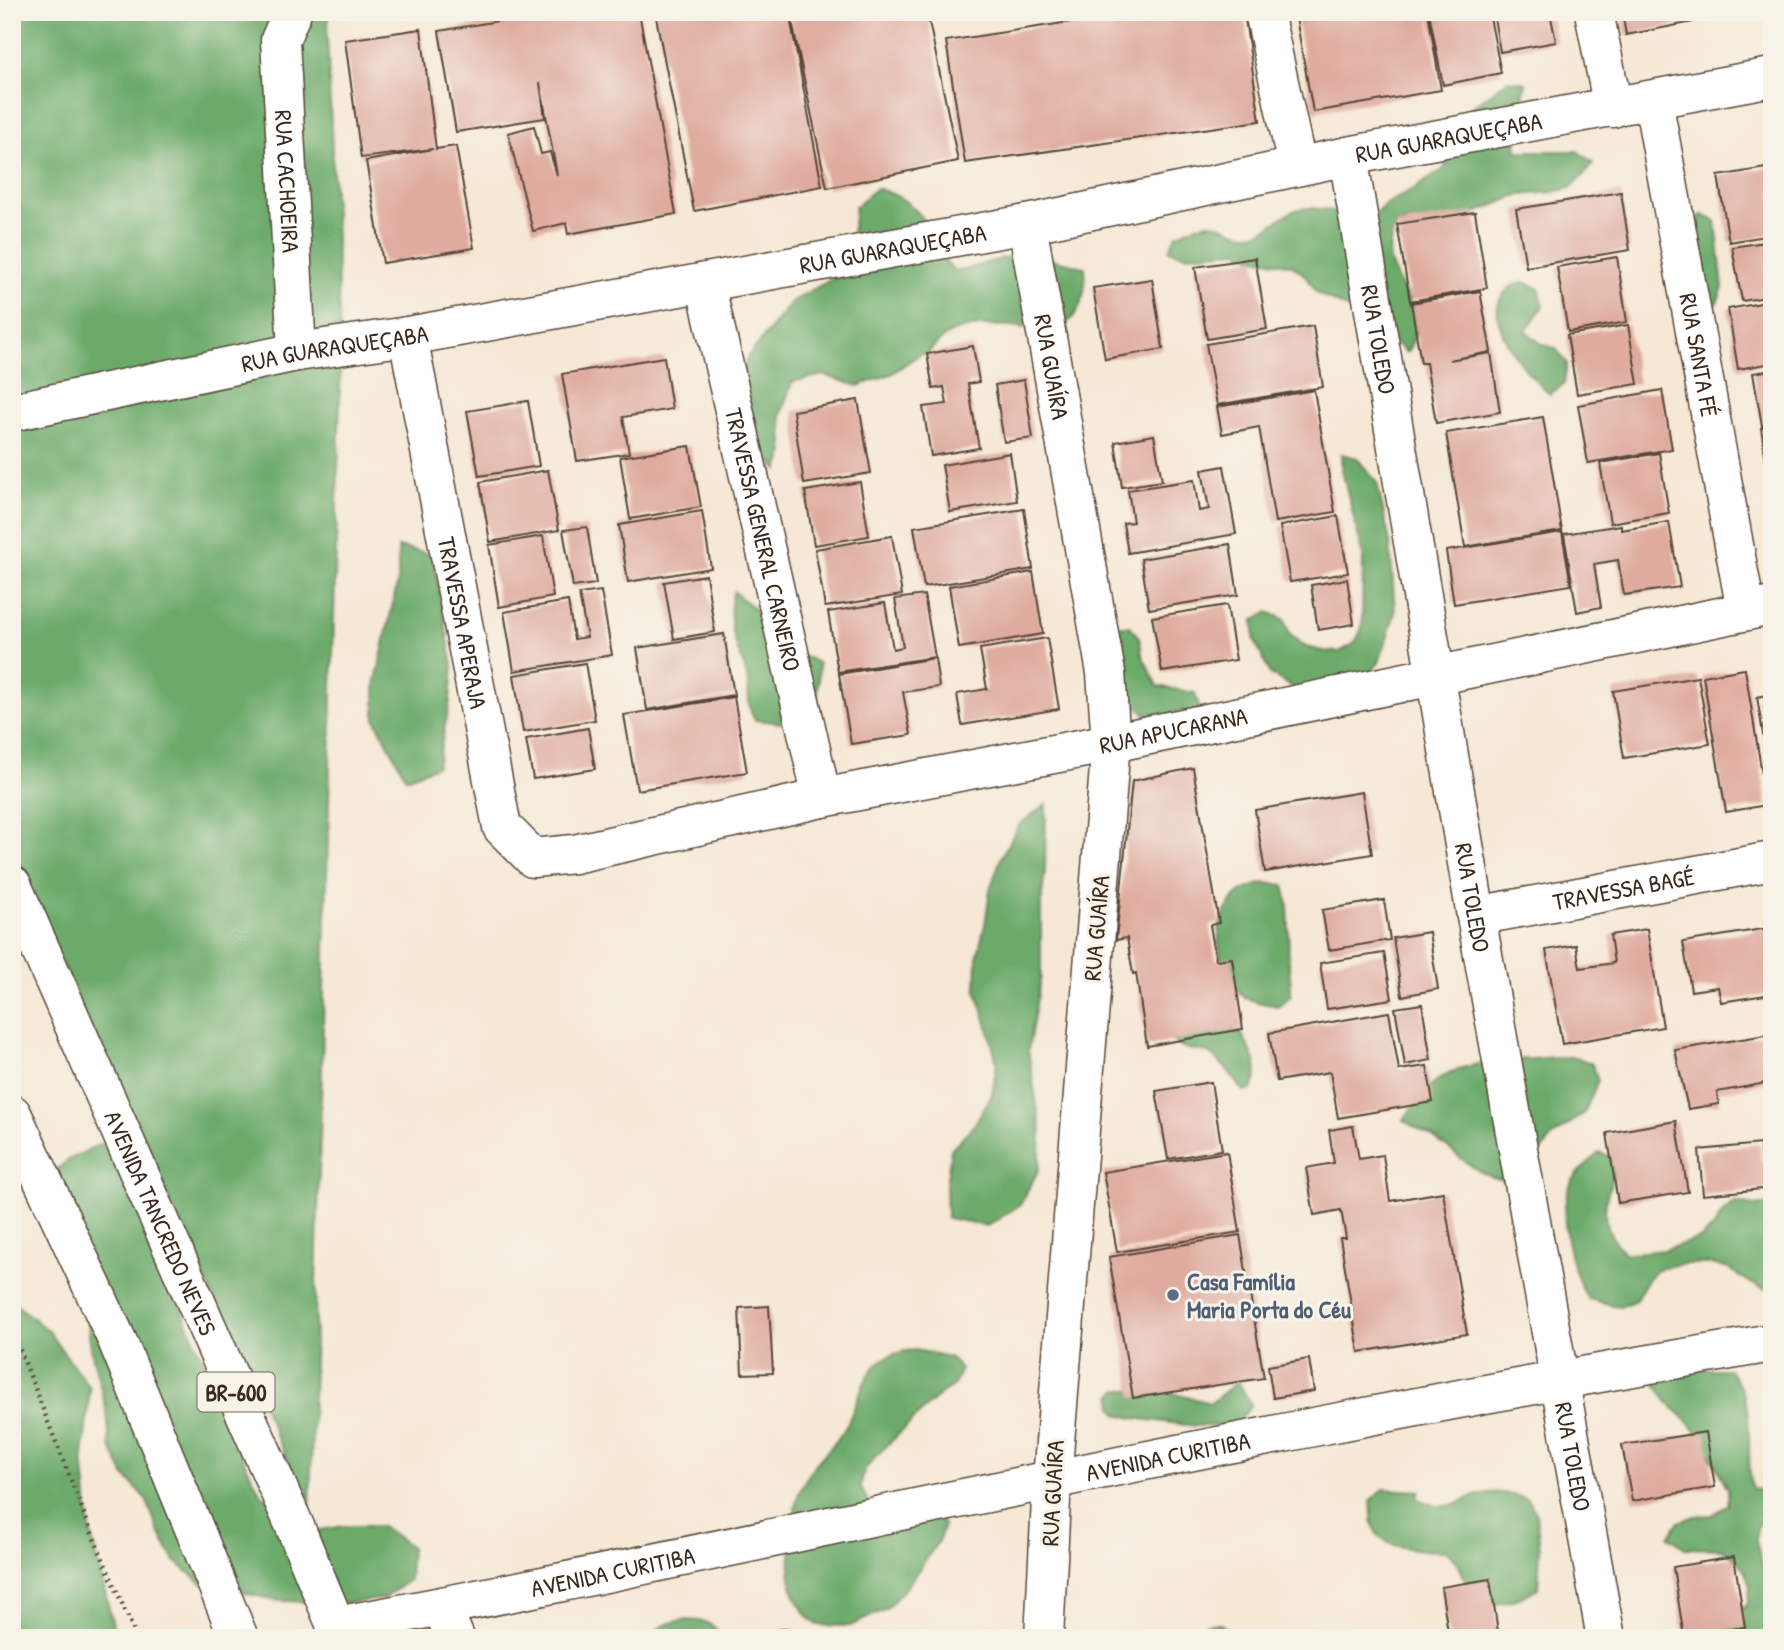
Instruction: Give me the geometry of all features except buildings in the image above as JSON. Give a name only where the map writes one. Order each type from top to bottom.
[{"type":"street","name":"RUA CACHOEIRA","points":[[292,12],[280,40],[298,352]]},
{"type":"street","points":[[1264,12],[1297,166]]},
{"type":"street","points":[[1594,12],[1613,108]]},
{"type":"street","name":"RUA GUARAQUEÇABA","points":[[12,412],[298,352],[408,336],[1027,224],[1297,166],[1772,77]]},
{"type":"street","name":"RUA SANTA FÉ","points":[[1653,100],[1759,608]]},
{"type":"street","name":"RUA TOLEDO","points":[[1348,156],[1476,916],[1606,1638]]},
{"type":"street","name":"RUA GUAÍRA","points":[[1027,224],[1106,673],[1111,743],[1052,1480],[1044,1638]]},
{"type":"street","name":"TRAVESSA GENERAL CARNEIRO","points":[[705,282],[822,798]]},
{"type":"street","name":"TRAVESSA APERAJA","points":[[408,336],[502,827],[533,858],[574,853]]},
{"type":"street","name":"RUA APUCARANA","points":[[574,853],[822,798],[1111,743],[1759,608]]},
{"type":"street","name":"TRAVESSA BAGÉ","points":[[1476,916],[1772,861]]},
{"type":"street","name":"AVENIDA TANCREDO NEVES","points":[[12,885],[339,1632]]},
{"type":"street","points":[[12,1114],[117,1340],[239,1638]]},
{"type":"street","name":"AVENIDA CURITIBA","points":[[339,1632],[448,1622],[1052,1480],[1560,1378],[1772,1343]]},
{"type":"path","points":[[12,1331],[90,1529],[137,1638]]},
{"type":"green space","points":[[12,12],[330,12],[327,33],[341,357],[310,1510],[12,853]]},
{"type":"green space","points":[[1508,80],[1526,83],[1516,133],[1517,151],[1577,151],[1593,163],[1570,188],[1519,195],[1451,223],[1415,220],[1397,224],[1390,241],[1389,256],[1414,316],[1415,335],[1407,353],[1366,317],[1318,294],[1306,276],[1292,265],[1255,258],[1237,251],[1186,255],[1169,250],[1176,235],[1198,225],[1212,223],[1243,234],[1255,233],[1290,213],[1310,208],[1333,211],[1347,245],[1384,205],[1444,169],[1451,153],[1451,123]]},
{"type":"green space","points":[[876,188],[893,194],[913,208],[924,220],[942,257],[955,271],[1018,256],[1066,262],[1085,267],[1081,302],[1073,317],[1053,330],[990,326],[956,331],[927,354],[920,354],[891,374],[858,386],[823,375],[792,382],[781,415],[784,454],[778,470],[766,457],[759,442],[742,375],[747,358],[792,301],[839,275],[851,242],[855,207]]},
{"type":"green space","points":[[1702,215],[1716,221],[1723,288],[1716,305],[1697,306],[1688,225]]},
{"type":"green space","points":[[1524,282],[1540,289],[1543,306],[1526,331],[1540,343],[1556,349],[1567,363],[1564,384],[1550,394],[1518,359],[1501,329],[1498,314],[1500,300],[1510,287]]},
{"type":"green space","points":[[1341,454],[1357,458],[1377,483],[1390,542],[1395,613],[1379,663],[1367,675],[1301,692],[1270,674],[1254,639],[1254,620],[1268,612],[1284,619],[1290,635],[1306,647],[1323,651],[1339,652],[1355,643],[1362,628],[1363,554],[1342,471]]},
{"type":"green space","points":[[398,547],[432,554],[453,666],[450,701],[437,766],[406,778],[375,719],[375,685],[398,580]]},
{"type":"green space","points":[[734,591],[753,607],[787,648],[819,664],[817,700],[792,724],[755,720],[752,715],[746,674],[732,628],[730,613]]},
{"type":"green space","points":[[1112,626],[1130,626],[1140,639],[1142,655],[1158,686],[1195,693],[1200,710],[1149,716],[1135,705],[1115,651]]},
{"type":"green space","points":[[1046,804],[1041,976],[1028,1050],[1041,1131],[1039,1169],[1020,1205],[987,1226],[947,1218],[946,1186],[951,1149],[974,1125],[992,1095],[997,1063],[976,990],[977,958],[990,889],[1002,856],[1019,825]]},
{"type":"green space","points":[[1266,883],[1284,885],[1288,905],[1291,996],[1278,1006],[1253,1001],[1241,994],[1228,976],[1220,955],[1219,932],[1226,910],[1236,896]]},
{"type":"green space","points":[[1215,1027],[1241,1033],[1245,1040],[1256,1068],[1255,1082],[1251,1090],[1243,1091],[1213,1056],[1186,1048],[1171,1040]]},
{"type":"green space","points":[[1576,1057],[1592,1064],[1598,1081],[1584,1113],[1552,1137],[1519,1181],[1485,1174],[1403,1120],[1435,1082],[1462,1068],[1492,1062]]},
{"type":"green space","points":[[100,1144],[115,1146],[245,1463],[261,1494],[309,1532],[344,1526],[382,1526],[411,1547],[409,1580],[383,1599],[345,1603],[279,1601],[201,1583],[174,1560],[146,1499],[124,1475],[110,1446],[107,1413],[90,1346],[87,1311],[42,1180],[70,1159]]},
{"type":"green space","points":[[1599,1153],[1617,1158],[1605,1208],[1609,1230],[1625,1254],[1664,1250],[1701,1238],[1735,1202],[1753,1206],[1772,1204],[1772,1291],[1721,1266],[1690,1264],[1660,1269],[1646,1282],[1636,1300],[1620,1307],[1588,1299],[1571,1258],[1565,1209],[1572,1182]]},
{"type":"green space","points":[[12,1301],[47,1330],[90,1388],[83,1457],[90,1529],[116,1638],[12,1638]]},
{"type":"green space","points":[[916,1350],[949,1357],[961,1369],[954,1385],[940,1394],[875,1457],[865,1470],[860,1486],[870,1505],[936,1508],[944,1525],[939,1540],[909,1584],[885,1610],[850,1626],[817,1625],[798,1603],[791,1580],[798,1495],[814,1466],[844,1430],[875,1367],[885,1358]]},
{"type":"green space","points":[[1659,1369],[1728,1369],[1744,1398],[1748,1413],[1752,1489],[1772,1489],[1772,1523],[1757,1524],[1756,1541],[1770,1595],[1772,1638],[1719,1638],[1748,1603],[1750,1587],[1745,1571],[1734,1557],[1722,1549],[1685,1548],[1669,1537],[1678,1522],[1695,1516],[1712,1515],[1728,1505],[1728,1489],[1702,1440],[1656,1385]]},
{"type":"green space","points":[[1238,1381],[1251,1405],[1244,1415],[1224,1425],[1200,1426],[1135,1418],[1117,1414],[1113,1407],[1112,1396],[1118,1390],[1157,1389],[1211,1403]]},
{"type":"green space","points":[[1383,1489],[1420,1491],[1417,1498],[1438,1506],[1492,1493],[1527,1499],[1536,1513],[1540,1549],[1538,1588],[1514,1600],[1488,1602],[1473,1593],[1457,1563],[1446,1551],[1403,1547],[1380,1538],[1373,1525],[1371,1501]]},
{"type":"green space","points":[[684,1620],[696,1620],[711,1625],[722,1638],[650,1638],[661,1627]]},
{"type":"green space","points":[[1219,1623],[1240,1638],[1174,1638],[1179,1628]]},
{"type":"place","name":"Casa Família Maria Porta do Céu","points":[[1173,1295]]}]
